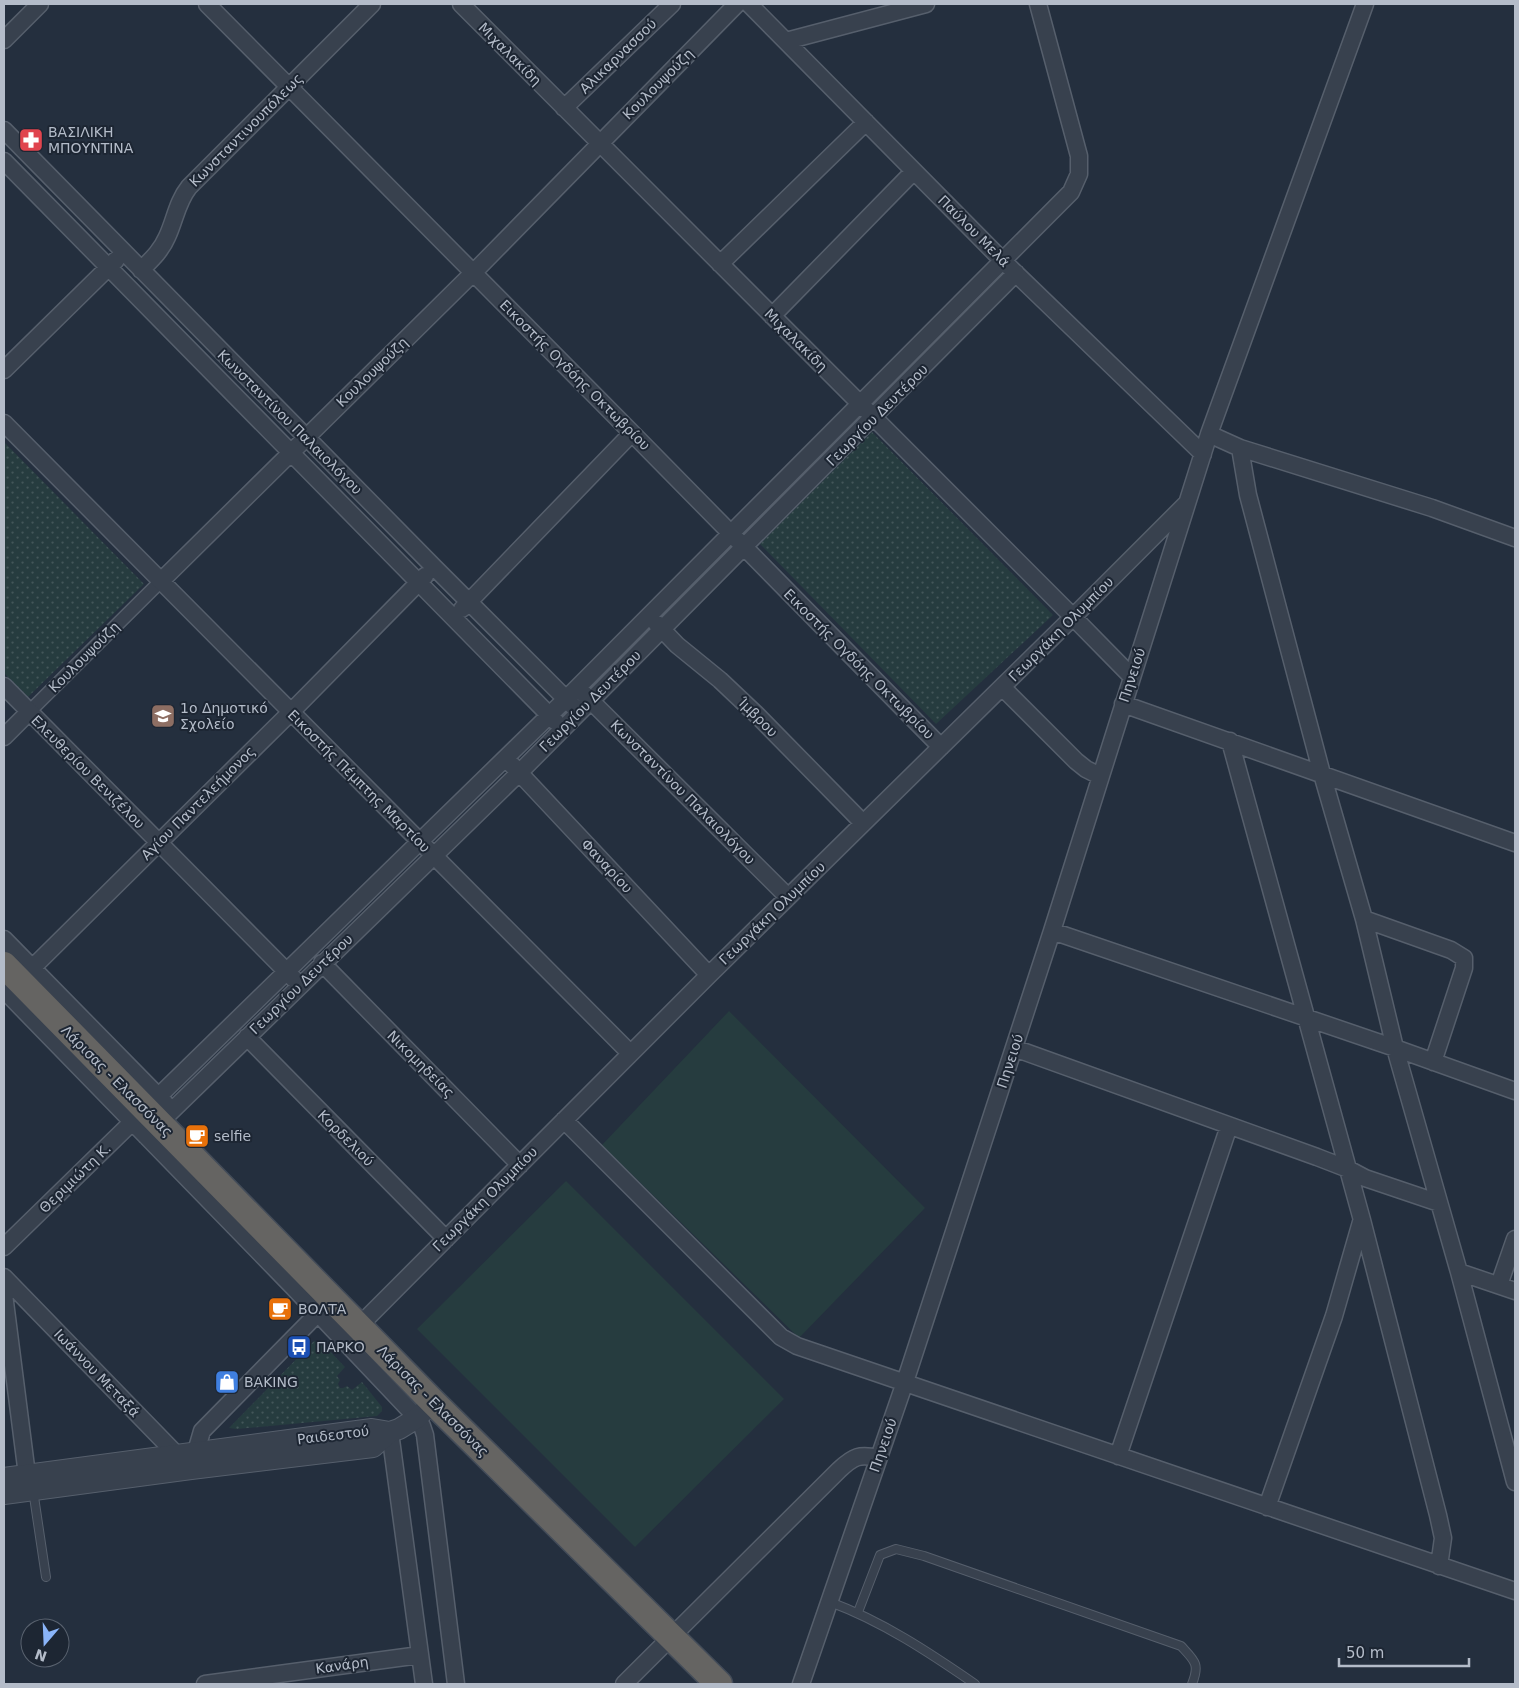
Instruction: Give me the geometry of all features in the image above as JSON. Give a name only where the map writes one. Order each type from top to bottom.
[{"type":"highway","name":"Λάρισας - Ελασσόνας","points":[[12,982],[152,1116],[325,1306],[359,1326],[425,1410],[671,1637],[719,1684]]},
{"type":"street","points":[[4,40],[40,4]]},
{"type":"street","name":"Εικοστής Ογδόης Οκτωβρίου","points":[[207,4],[474,272],[941,747]]},
{"type":"street","name":"Κωνσταντινουπόλεως","points":[[140,270],[161,248],[179,203],[189,187],[372,4]]},
{"type":"street","name":"Μιχαλακίδη","points":[[461,4],[1132,677]]},
{"type":"street","name":"Αλικαρνασσού","points":[[564,108],[672,4]]},
{"type":"street","name":"Κουλουψούζη","points":[[4,737],[290,451],[474,272],[737,4]]},
{"type":"street","name":"Παύλου Μελά","points":[[749,4],[1002,260],[1203,454]]},
{"type":"street","points":[[786,41],[926,4]]},
{"type":"street","name":"Γεωργίου Δευτέρου","points":[[152,1116],[287,972],[572,693],[1071,192],[1079,174],[1079,156],[1038,4]]},
{"type":"street","name":"Πηνειού","points":[[801,1684],[905,1382],[1052,931],[1209,434],[1365,4]]},
{"type":"street","points":[[720,264],[866,122]]},
{"type":"street","name":"Κωνσταντίνου Παλαιολόγου","points":[[4,130],[123,253],[469,602],[572,693],[591,700],[788,897]]},
{"type":"street","name":"Κωνσταντίνου Παλαιολόγου","points":[[4,161],[562,729]]},
{"type":"street","points":[[772,316],[914,171]]},
{"type":"street","points":[[4,370],[123,253]]},
{"type":"street","name":"Γεωργίου Δευτέρου","points":[[152,1116],[247,1037],[519,773],[874,418],[1016,273]]},
{"type":"street","name":"Εικοστής Πέμπτης Μαρτίου","points":[[4,423],[630,1054]]},
{"type":"street","points":[[454,618],[632,432]]},
{"type":"street","points":[[1209,434],[1240,448],[1432,508],[1515,538]]},
{"type":"street","points":[[1240,448],[1248,495],[1322,774],[1364,919],[1395,1048],[1459,1272],[1515,1482]]},
{"type":"street","name":"Γεωργάκη Ολυμπίου","points":[[359,1326],[709,974],[1073,617],[1187,502]]},
{"type":"street","name":"Αγίου Παντελεήμονος","points":[[12,982],[291,712],[434,567]]},
{"type":"street","name":"Ίμβρου","points":[[648,615],[677,644],[751,709],[863,823]]},
{"type":"street","name":"Ελευθερίου Βενιζέλου","points":[[4,686],[300,985]]},
{"type":"street","points":[[1002,687],[1076,761],[1100,776]]},
{"type":"street","name":"Κωνσταντίνου Παλαιολόγου","points":[[572,693],[579,712]]},
{"type":"street","points":[[1123,704],[1515,843]]},
{"type":"street","points":[[1230,741],[1362,1220],[1444,1538],[1439,1566]]},
{"type":"street","name":"Φαναρίου","points":[[505,758],[709,974]]},
{"type":"street","points":[[1364,919],[1451,950],[1464,958],[1464,968],[1433,1062]]},
{"type":"street","points":[[1052,931],[1395,1048],[1515,1092]]},
{"type":"street","points":[[4,939],[12,982]]},
{"type":"street","name":"Νικομηδείας","points":[[322,963],[520,1165]]},
{"type":"street","name":"Κορδελιού","points":[[247,1037],[446,1239]]},
{"type":"street","points":[[1014,1048],[1348,1169],[1365,1178],[1439,1203]]},
{"type":"street","name":"Θεριμιώτη Κ.","points":[[4,1247],[152,1116]]},
{"type":"street","points":[[564,1120],[781,1337],[798,1346],[1515,1591]]},
{"type":"street","points":[[1118,1456],[1229,1126]]},
{"type":"street","points":[[1267,1507],[1334,1316],[1362,1220]]},
{"type":"street","points":[[1499,1285],[1515,1239]]},
{"type":"street","points":[[1459,1272],[1515,1291]]},
{"type":"street","name":"Ιωάννου Μεταξά","points":[[4,1278],[188,1459]]},
{"type":"street","points":[[4,1294],[30,1483]]},
{"type":"street","points":[[188,1459],[202,1431],[325,1306],[425,1410]]},
{"type":"street","points":[[424,1684],[390,1432],[408,1425],[425,1410]]},
{"type":"street","points":[[425,1410],[422,1426],[456,1684]]},
{"type":"street","name":"Ραιδεστού","points":[[4,1494],[30,1483],[372,1429],[390,1432]]},
{"type":"street","points":[[624,1684],[849,1461],[864,1455],[879,1458]]},
{"type":"street","name":"Ραιδεστού","points":[[4,1478],[30,1483]]},
{"type":"street","name":"Κανάρη","points":[[205,1684],[420,1655]]},
{"type":"lane","points":[[30,1483],[46,1577]]},
{"type":"lane","points":[[858,1612],[880,1555],[896,1549],[924,1556],[1181,1646],[1194,1659],[1197,1672],[1192,1684]]},
{"type":"lane","points":[[830,1602],[858,1612],[936,1657],[976,1684]]},
{"type":"green space","points":[[872,432],[1053,615],[936,724],[760,544]]},
{"type":"green space","points":[[4,442],[144,584],[28,697],[4,673]]},
{"type":"green space","points":[[729,1011],[925,1208],[799,1338],[602,1145]]},
{"type":"green space","points":[[566,1181],[784,1399],[635,1547],[417,1329]]},
{"type":"green space","points":[[314,1341],[322,1343],[345,1367],[337,1376],[340,1380],[338,1384],[340,1388],[347,1386],[352,1390],[362,1382],[382,1407],[382,1411],[377,1416],[237,1429],[229,1428]]},
{"type":"place","name":"ΒΑΣΙΛΙΚΗ ΜΠΟΥΝΤΙΝΑ","points":[[31,140]]},
{"type":"place","name":"1o Δημοτικό Σχολείο","points":[[163,716]]},
{"type":"place","name":"selfie","points":[[197,1136]]},
{"type":"place","name":"ΒΟΛΤΑ","points":[[280,1309]]},
{"type":"place","name":"ΠΑΡΚΟ","points":[[299,1347]]},
{"type":"place","name":"BAKING","points":[[227,1382]]}]
